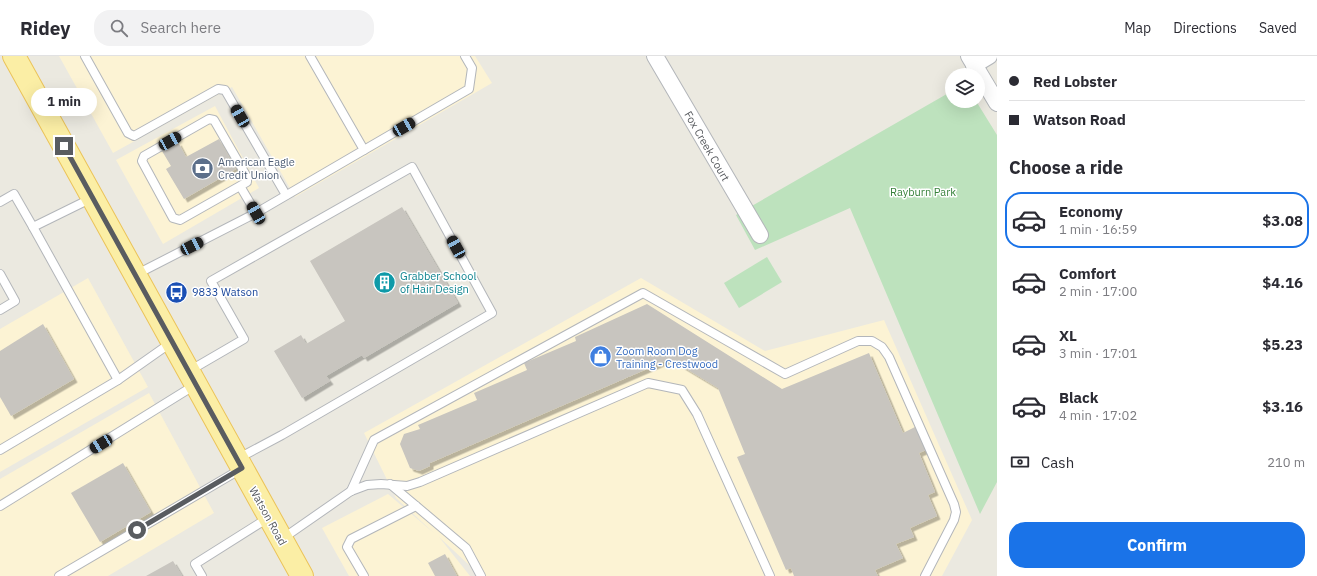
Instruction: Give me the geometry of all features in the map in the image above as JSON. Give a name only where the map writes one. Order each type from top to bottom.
[{"type":"main road","name":"Watson Road","points":[[14,56],[302,576]]},
{"type":"street","name":"Fox Creek Court","points":[[654,56],[760,235]]},
{"type":"street","points":[[989,56],[971,61],[997,103]]},
{"type":"lane","points":[[95,56],[86,58],[128,132],[134,136],[218,89],[225,90],[286,195]]},
{"type":"lane","points":[[310,56],[364,150]]},
{"type":"lane","points":[[135,275],[256,213],[469,89],[472,68],[465,56]]},
{"type":"lane","points":[[209,119],[214,120],[247,177],[247,182],[240,186],[180,220],[173,218],[142,161],[144,156],[209,119]]},
{"type":"lane","points":[[0,506],[192,378],[244,339],[211,281],[412,167],[492,313],[282,435],[239,464],[59,576]]},
{"type":"lane","points":[[240,186],[256,213]]},
{"type":"lane","points":[[0,202],[14,194],[118,380]]},
{"type":"lane","points":[[33,227],[93,198]]},
{"type":"lane","points":[[0,274],[15,301],[0,310]]},
{"type":"lane","points":[[351,491],[374,440],[643,293],[786,374],[858,342],[872,341],[882,346],[889,357],[954,504],[956,512],[954,520],[926,576]]},
{"type":"lane","points":[[0,450],[118,380],[172,342]]},
{"type":"lane","points":[[282,540],[351,491],[367,485],[390,484],[407,486],[420,482],[648,383],[682,390],[697,414],[770,576]]},
{"type":"lane","points":[[390,484],[466,548],[481,576]]},
{"type":"lane","points":[[364,576],[347,547],[351,539],[416,506]]},
{"type":"lane","points":[[202,576],[195,564],[269,518]]},
{"type":"shaded area","points":[[59,56],[475,56],[492,83],[295,197],[232,87],[113,153]]},
{"type":"shaded area","points":[[215,106],[259,188],[163,244],[116,160]]},
{"type":"shaded area","points":[[88,278],[148,387],[0,472],[0,329]]},
{"type":"shaded area","points":[[641,278],[765,351],[884,320],[972,520],[942,576],[481,576],[439,537],[470,576],[349,576],[322,528],[388,494],[435,534],[396,498],[364,433]]},
{"type":"shaded area","points":[[149,393],[214,513],[108,576],[0,576],[0,479]]},
{"type":"green space","name":"Rayburn Park","points":[[945,95],[945,108],[980,108],[997,135],[997,482],[980,514],[850,208],[755,250],[736,215]]},
{"type":"green space","points":[[767,257],[782,282],[739,308],[724,283]]},
{"type":"building","name":"American Eagle Credit Union","points":[[219,139],[236,169],[184,199],[166,169],[171,166],[162,151],[178,142],[186,157]]},
{"type":"building","name":"Grabber School of Hair Design","points":[[402,207],[458,303],[364,358],[362,355],[326,376],[330,381],[302,398],[274,351],[301,335],[306,344],[345,321],[310,261]]},
{"type":"building","points":[[647,304],[782,389],[869,353],[903,433],[915,427],[926,450],[919,453],[935,492],[928,495],[937,516],[910,528],[914,537],[896,544],[903,558],[875,570],[878,576],[794,576],[791,568],[786,570],[737,457],[745,454],[718,388],[670,359],[430,463],[430,466],[419,471],[410,468],[400,444],[404,434],[420,429],[418,425],[477,400],[474,393],[527,370],[524,363],[576,341],[575,337]]},
{"type":"building","points":[[43,324],[74,379],[11,416],[0,397],[0,351]]},
{"type":"building","points":[[123,463],[151,512],[100,542],[71,493]]},
{"type":"building","points":[[445,554],[457,576],[435,576],[428,563]]},
{"type":"building","points":[[173,561],[182,576],[146,576]]},
{"type":"place","name":"American Eagle Credit Union","points":[[202,168]]},
{"type":"place","name":"Grabber School of Hair Design","points":[[384,282]]},
{"type":"place","name":"9833 Watson","points":[[176,292]]},
{"type":"place","name":"Zoom Room Dog Training - Crestwood","points":[[601,357]]},
{"type":"route","points":[[64,146],[242,468],[137,530]]}]
